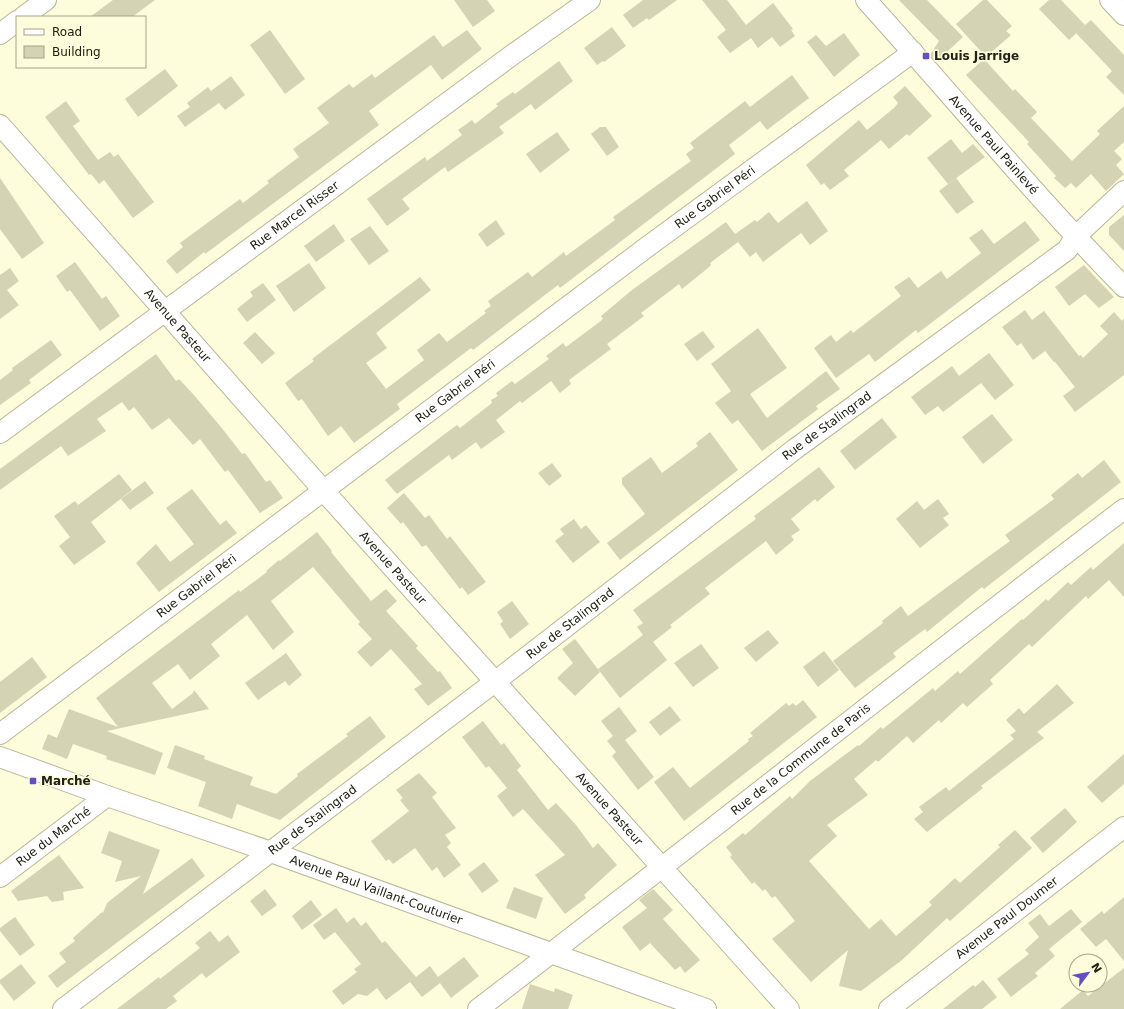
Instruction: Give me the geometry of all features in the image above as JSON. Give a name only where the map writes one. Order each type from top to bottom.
[{"type":"street","points":[[24,16],[46,0]]},
{"type":"street","name":"Rue Marcel Risser","points":[[0,433],[590,0]]},
{"type":"street","name":"Avenue Paul Painlevé","points":[[866,0],[1075,237],[1124,287]]},
{"type":"street","points":[[1110,0],[1124,15]]},
{"type":"street","points":[[0,34],[16,22]]},
{"type":"street","name":"Rue Gabriel Péri","points":[[0,734],[640,252],[913,52]]},
{"type":"street","name":"Avenue Pasteur","points":[[0,125],[323,490],[789,1009]]},
{"type":"street","name":"Rue de Stalingrad","points":[[63,1009],[496,681],[795,449],[1067,250],[1075,237],[1124,191]]},
{"type":"street","name":"Rue de la Commune de Paris","points":[[478,1009],[1124,509]]},
{"type":"street","name":"Avenue Paul Vaillant-Couturier","points":[[0,757],[107,796],[271,852],[706,1009]]},
{"type":"street","name":"Rue du Marché","points":[[0,877],[107,796]]},
{"type":"street","name":"Avenue Paul Doumer","points":[[889,1009],[1124,827]]},
{"type":"building","points":[[113,0],[155,0],[133,16],[91,16]]},
{"type":"building","points":[[454,0],[487,0],[495,11],[473,27]]},
{"type":"building","points":[[643,0],[677,0],[649,20],[647,18],[633,28],[623,15]]},
{"type":"building","points":[[702,0],[727,0],[746,25],[773,3],[793,29],[791,30],[795,36],[780,47],[772,37],[758,48],[751,38],[730,53],[717,37],[726,30]]},
{"type":"building","points":[[899,0],[927,0],[963,37],[936,62],[930,55],[939,41]]},
{"type":"building","points":[[983,0],[987,0],[1012,26],[1006,31],[1011,35],[986,57],[956,24]]},
{"type":"building","points":[[1049,0],[1061,0],[1085,25],[1069,40],[1039,9]]},
{"type":"building","points":[[1091,20],[1124,55],[1124,95],[1106,77],[1112,71],[1076,33]]},
{"type":"building","points":[[612,27],[626,46],[604,62],[603,61],[597,65],[584,48]]},
{"type":"building","points":[[270,30],[305,79],[285,94],[250,45]]},
{"type":"building","points":[[467,30],[482,49],[442,80],[431,65],[369,111],[379,125],[205,254],[204,252],[177,274],[166,261],[183,247],[180,243],[240,199],[243,203],[269,183],[267,181],[299,157],[293,149],[329,123],[317,108],[349,84],[353,88],[372,74],[375,78],[434,35],[443,47]]},
{"type":"building","points":[[844,33],[860,55],[834,77],[807,42],[816,35],[826,46]]},
{"type":"building","points":[[984,59],[1013,91],[1015,89],[1037,112],[1031,118],[1072,161],[1100,134],[1097,131],[1124,106],[1124,142],[1114,151],[1122,159],[1116,165],[1124,174],[1106,191],[1091,174],[1076,188],[1071,183],[1065,188],[1054,178],[1056,176],[1027,144],[1029,142],[966,75]]},
{"type":"building","points":[[559,61],[573,81],[535,110],[531,104],[499,127],[504,133],[448,172],[445,167],[402,199],[410,209],[387,226],[367,199],[425,157],[427,161],[462,135],[458,130],[472,120],[475,124],[498,106],[496,104],[513,92],[515,94]]},
{"type":"building","points":[[165,69],[178,86],[138,117],[125,99]]},
{"type":"building","points":[[792,75],[809,98],[767,130],[760,121],[729,145],[735,154],[560,288],[558,285],[473,350],[471,348],[397,404],[400,409],[354,443],[341,426],[328,436],[302,399],[298,401],[285,383],[314,361],[312,359],[420,277],[431,290],[376,333],[387,348],[366,363],[386,389],[424,360],[417,350],[439,333],[447,342],[486,313],[484,311],[491,306],[488,301],[528,272],[532,277],[564,252],[566,256],[615,220],[613,217],[691,161],[686,154],[694,148],[690,143],[745,101],[750,107]]},
{"type":"building","points":[[231,76],[245,95],[225,110],[219,103],[185,127],[177,116],[190,107],[187,103],[208,87],[211,91]]},
{"type":"building","points":[[905,86],[932,116],[909,136],[907,134],[889,149],[881,140],[844,170],[849,176],[830,190],[824,183],[821,185],[806,165],[859,120],[867,130],[894,108],[898,103],[893,97]]},
{"type":"building","points":[[66,101],[80,121],[73,126],[98,160],[110,152],[114,157],[118,154],[154,202],[133,218],[104,180],[99,184],[91,174],[89,175],[45,117]]},
{"type":"building","points":[[600,127],[606,127],[619,147],[607,156],[591,134]]},
{"type":"building","points":[[557,132],[570,150],[540,173],[526,154]]},
{"type":"building","points":[[951,139],[962,153],[973,144],[985,157],[948,184],[927,158]]},
{"type":"building","points":[[0,178],[44,243],[22,259],[0,229]]},
{"type":"building","points":[[956,178],[974,202],[957,214],[939,191]]},
{"type":"building","points":[[807,201],[828,231],[810,245],[801,233],[763,262],[756,252],[750,257],[738,242],[710,263],[711,265],[708,268],[682,289],[679,284],[641,313],[644,316],[607,344],[611,349],[569,380],[571,384],[560,393],[551,381],[522,403],[520,401],[496,420],[505,432],[481,449],[476,442],[452,460],[449,455],[397,494],[385,480],[457,425],[460,428],[492,403],[491,400],[498,396],[496,393],[512,381],[515,384],[549,359],[546,356],[563,343],[566,347],[603,319],[601,316],[632,290],[726,222],[735,234],[755,220],[757,222],[769,212],[778,223]]},
{"type":"building","points":[[1124,215],[1124,251],[1109,235],[1109,227]]},
{"type":"building","points":[[496,220],[505,234],[487,247],[478,234]]},
{"type":"building","points":[[1025,221],[1040,240],[918,333],[916,330],[875,362],[869,354],[836,378],[814,348],[831,335],[836,342],[851,330],[853,333],[901,296],[894,287],[909,277],[918,288],[941,271],[947,279],[981,253],[969,238],[982,229],[994,244]]},
{"type":"building","points":[[334,224],[345,241],[316,262],[304,246]]},
{"type":"building","points":[[370,226],[389,251],[369,265],[350,239]]},
{"type":"building","points":[[75,262],[102,299],[106,296],[120,316],[100,331],[70,290],[67,292],[56,276]]},
{"type":"building","points":[[309,263],[326,288],[294,312],[276,286]]},
{"type":"building","points":[[1084,265],[1114,297],[1099,308],[1085,294],[1069,306],[1055,287]]},
{"type":"building","points":[[10,268],[19,281],[7,290],[19,305],[0,319],[0,275]]},
{"type":"building","points":[[263,283],[276,300],[247,322],[237,309],[253,296],[250,292]]},
{"type":"building","points":[[1025,310],[1032,320],[1044,311],[1079,356],[1081,355],[1083,358],[1108,334],[1100,326],[1114,312],[1122,321],[1124,318],[1124,375],[1075,412],[1063,396],[1075,387],[1055,362],[1045,351],[1033,360],[1021,343],[1017,346],[1002,327]]},
{"type":"building","points":[[758,328],[787,368],[750,394],[767,418],[826,371],[840,389],[816,406],[818,409],[762,451],[738,420],[732,424],[715,403],[731,391],[711,364]]},
{"type":"building","points":[[703,331],[715,347],[697,361],[684,344]]},
{"type":"building","points":[[255,332],[275,353],[262,364],[243,343]]},
{"type":"building","points":[[51,340],[62,355],[29,380],[31,383],[0,405],[0,380],[13,370],[12,368]]},
{"type":"building","points":[[989,353],[1014,385],[995,400],[981,383],[943,412],[938,406],[925,415],[911,397],[952,366],[959,376]]},
{"type":"building","points":[[156,354],[176,381],[179,379],[193,394],[242,454],[245,453],[266,482],[270,480],[283,498],[260,513],[228,470],[225,472],[200,439],[193,445],[169,418],[152,430],[134,407],[129,411],[122,402],[97,419],[106,431],[68,456],[61,446],[0,490],[0,469]]},
{"type":"building","points":[[992,414],[1013,440],[983,464],[962,437]]},
{"type":"building","points":[[882,418],[897,437],[855,470],[840,451]]},
{"type":"building","points":[[710,432],[738,470],[620,560],[607,543],[645,514],[622,484],[622,478],[651,457],[662,473],[698,446],[696,443]]},
{"type":"building","points":[[1104,460],[1121,482],[984,589],[982,587],[927,632],[925,629],[893,653],[896,657],[855,688],[833,661],[883,623],[882,621],[901,606],[908,616],[1010,541],[1005,535],[1054,499],[1051,495],[1078,473],[1082,478]]},
{"type":"building","points":[[552,463],[562,476],[549,486],[538,473]]},
{"type":"building","points":[[819,467],[835,487],[817,502],[815,499],[791,519],[800,530],[791,536],[794,540],[776,555],[766,541],[705,588],[710,594],[670,625],[672,627],[653,642],[667,660],[620,698],[598,669],[643,635],[637,627],[643,623],[633,610],[756,519],[754,516]]},
{"type":"building","points":[[119,474],[132,490],[91,522],[106,542],[74,565],[59,546],[70,537],[54,516],[75,501],[78,505]]},
{"type":"building","points":[[145,481],[154,493],[130,510],[121,499]]},
{"type":"building","points":[[192,489],[220,525],[226,520],[237,533],[159,592],[136,563],[156,544],[170,562],[194,544],[166,508]]},
{"type":"building","points":[[404,493],[425,518],[429,515],[447,539],[450,536],[486,582],[468,595],[462,587],[460,589],[426,545],[422,547],[403,522],[401,524],[387,508]]},
{"type":"building","points":[[938,499],[949,514],[943,518],[949,525],[920,548],[896,519],[917,501],[924,510]]},
{"type":"building","points":[[574,519],[581,529],[586,525],[600,542],[573,563],[555,541],[564,534],[560,529]]},
{"type":"building","points":[[317,532],[332,551],[331,552],[371,601],[386,589],[397,601],[386,611],[418,646],[416,648],[438,672],[440,671],[452,688],[428,706],[414,689],[422,684],[391,649],[371,667],[357,652],[372,639],[358,624],[360,622],[313,567],[271,601],[294,632],[273,650],[247,615],[211,644],[220,656],[190,680],[178,664],[152,683],[172,709],[193,693],[194,690],[209,709],[107,731],[163,753],[155,775],[106,759],[107,756],[73,744],[67,759],[42,749],[48,734],[57,738],[69,709],[118,727],[96,698],[239,590],[240,592],[267,572],[266,571],[279,560],[280,561]]},
{"type":"building","points":[[1124,543],[1124,597],[1109,580],[1088,599],[1086,596],[1032,647],[1029,644],[990,680],[993,684],[967,707],[963,703],[941,723],[939,720],[913,743],[907,736],[878,762],[876,760],[854,779],[868,795],[827,825],[837,836],[809,861],[869,929],[881,919],[896,936],[932,905],[929,902],[955,878],[960,883],[1000,847],[998,845],[1015,830],[1032,848],[950,921],[947,918],[902,960],[861,991],[839,986],[848,950],[811,982],[772,939],[795,921],[775,896],[772,898],[765,889],[763,891],[754,882],[752,884],[730,857],[732,855],[726,847],[743,833],[745,835],[790,796],[792,799],[810,781],[858,745],[859,746],[881,727],[883,729],[933,688],[935,691],[958,671],[960,674],[1046,599],[1048,601],[1068,582],[1071,585],[1091,567],[1093,570]]},
{"type":"building","points":[[512,601],[529,624],[510,639],[500,624],[503,621],[497,612]]},
{"type":"building","points":[[768,630],[779,643],[756,662],[744,648]]},
{"type":"building","points":[[575,639],[600,672],[575,696],[557,678],[573,663],[562,649]]},
{"type":"building","points":[[701,644],[719,668],[693,687],[674,663]]},
{"type":"building","points":[[824,651],[839,670],[818,687],[803,667]]},
{"type":"building","points":[[286,653],[302,675],[289,686],[285,681],[258,700],[245,683]]},
{"type":"building","points":[[32,657],[47,677],[0,713],[0,682]]},
{"type":"building","points":[[1057,684],[1074,703],[1037,732],[1044,738],[981,786],[983,788],[927,832],[914,819],[923,812],[919,807],[946,787],[949,791],[1014,739],[1010,735],[1016,731],[1006,720],[1019,708],[1024,714]]},
{"type":"building","points":[[803,700],[817,717],[684,821],[654,782],[673,767],[690,788],[749,741],[748,739],[753,736],[750,733],[786,703],[789,706],[793,703],[796,706]]},
{"type":"building","points":[[670,706],[681,720],[660,736],[649,722]]},
{"type":"building","points":[[619,707],[637,731],[625,740],[654,777],[638,790],[612,756],[616,752],[607,741],[613,736],[601,721]]},
{"type":"building","points":[[370,716],[386,737],[280,820],[237,804],[232,819],[198,806],[206,782],[167,768],[175,745],[205,756],[204,759],[253,777],[250,785],[276,794],[298,776],[297,774],[348,736],[346,734]]},
{"type":"building","points":[[483,721],[501,745],[504,743],[521,766],[517,770],[548,810],[556,803],[576,825],[593,848],[598,843],[617,865],[584,895],[586,898],[565,914],[535,875],[565,855],[523,809],[513,817],[497,796],[507,788],[489,766],[486,768],[462,737]]},
{"type":"building","points":[[1124,754],[1124,784],[1102,803],[1087,787]]},
{"type":"building","points":[[419,773],[437,793],[432,797],[456,828],[445,835],[451,843],[447,847],[461,865],[444,878],[437,867],[432,871],[415,848],[393,864],[389,859],[386,861],[371,841],[409,811],[400,800],[403,798],[396,790]]},
{"type":"building","points":[[1065,808],[1077,822],[1043,853],[1030,838]]},
{"type":"building","points":[[109,831],[160,850],[143,894],[192,858],[205,876],[57,988],[48,976],[66,962],[59,953],[75,941],[73,938],[102,912],[103,913],[107,903],[141,876],[115,882],[122,861],[101,853]]},
{"type":"building","points":[[59,855],[84,888],[63,892],[64,900],[52,902],[47,896],[18,901],[11,891]]},
{"type":"building","points":[[484,862],[499,881],[482,893],[468,874]]},
{"type":"building","points":[[514,887],[543,898],[536,919],[506,908]]},
{"type":"building","points":[[265,889],[277,905],[262,916],[250,901]]},
{"type":"building","points":[[653,889],[673,910],[663,919],[700,960],[685,973],[680,966],[675,970],[650,943],[640,951],[622,927],[647,908],[639,900]]},
{"type":"building","points":[[1124,897],[1124,961],[1106,939],[1096,947],[1080,929],[1102,911],[1104,914]]},
{"type":"building","points":[[311,900],[322,915],[302,930],[292,916]]},
{"type":"building","points":[[336,908],[347,923],[354,917],[361,926],[366,922],[382,943],[385,941],[416,977],[430,966],[438,977],[464,957],[479,976],[451,998],[440,983],[422,997],[410,982],[386,1000],[377,988],[367,996],[358,994],[343,1005],[332,991],[357,972],[354,969],[361,964],[335,932],[324,940],[313,925]]},
{"type":"building","points":[[1071,909],[1082,922],[1049,949],[1055,956],[1035,973],[1038,976],[1011,997],[997,979],[1029,954],[1025,950],[1039,937],[1028,923],[1040,914],[1049,926]]},
{"type":"building","points":[[15,917],[35,945],[20,956],[0,931],[0,928]]},
{"type":"building","points":[[210,931],[219,942],[228,935],[240,952],[206,978],[202,973],[173,996],[177,1001],[166,1009],[117,1009],[159,977],[160,979],[200,948],[195,943]]},
{"type":"building","points":[[21,964],[36,983],[14,1001],[0,983],[0,980]]},
{"type":"building","points":[[1124,968],[1124,1009],[1060,1009],[1079,993],[1086,993],[1088,996],[1092,993],[1108,993],[1108,980]]},
{"type":"building","points":[[983,980],[997,997],[982,1009],[943,1009],[973,985],[975,987]]},
{"type":"building","points":[[530,984],[554,992],[555,988],[573,995],[568,1009],[522,1009]]},
{"type":"place","name":"Louis Jarrige","points":[[926,56]]},
{"type":"place","name":"Marché","points":[[33,781]]}]
